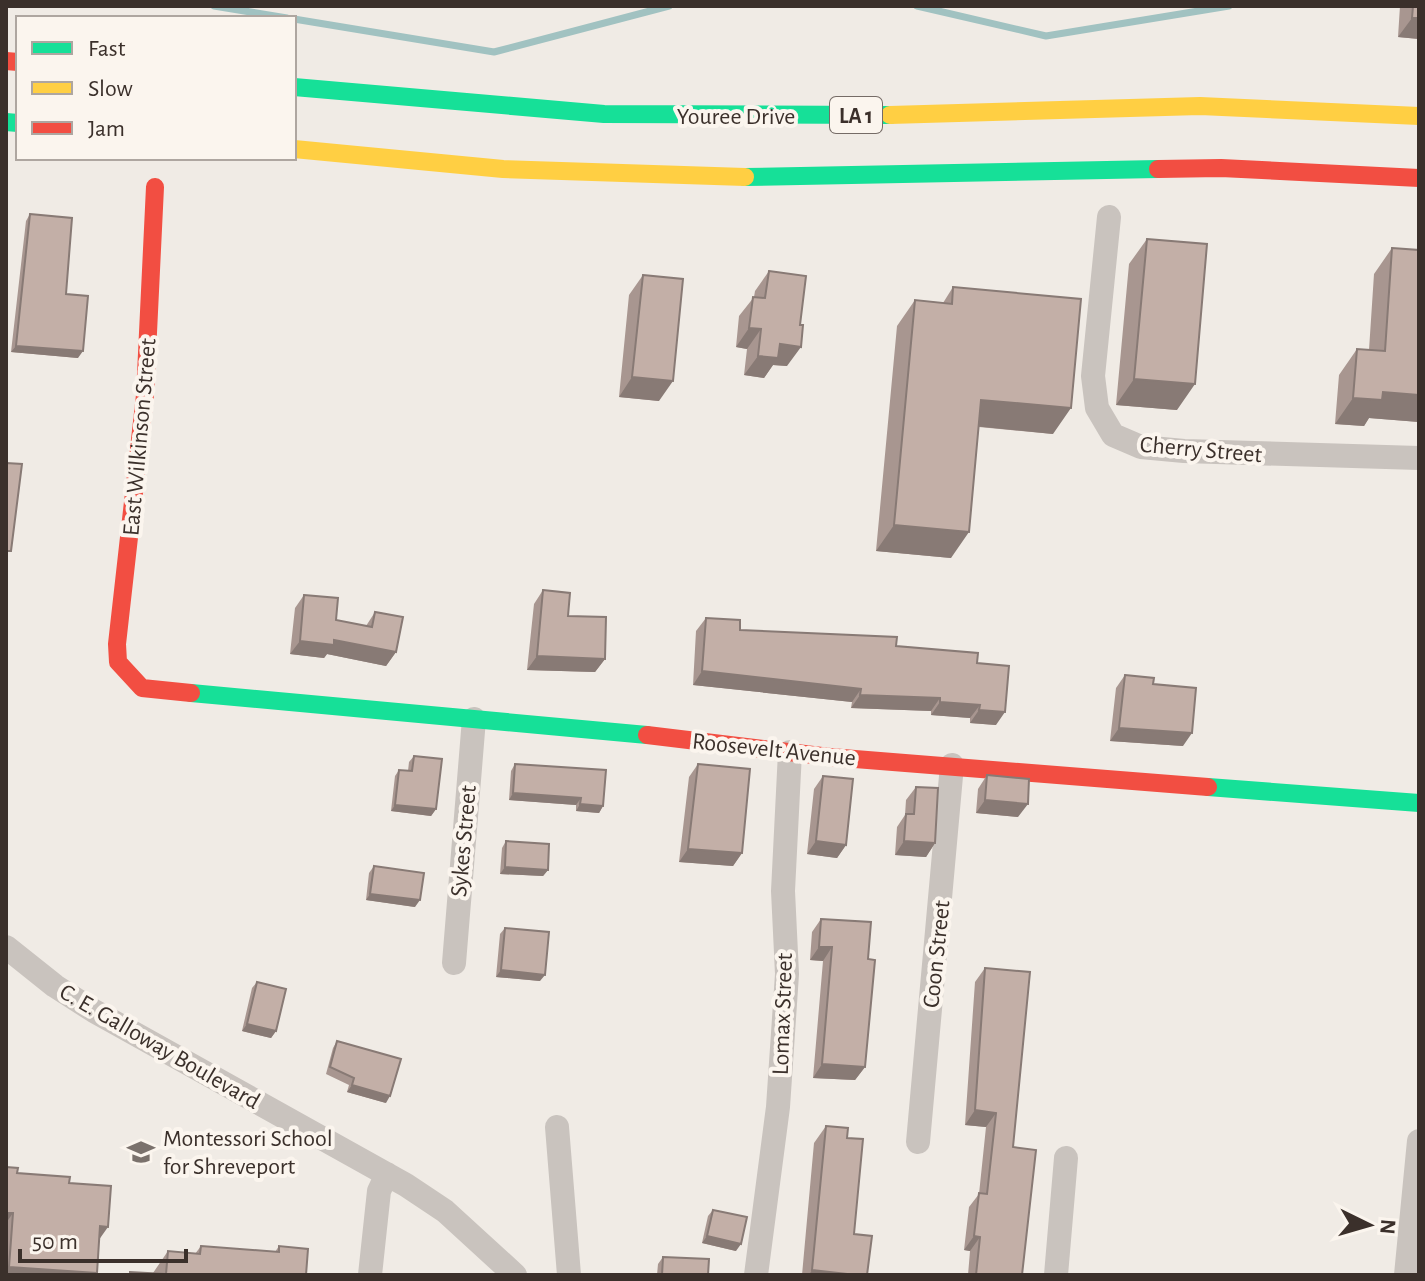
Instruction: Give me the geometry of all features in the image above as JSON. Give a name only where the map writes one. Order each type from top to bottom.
[{"type":"main road","name":"Youree Drive","points":[[296,87],[619,115],[847,116],[1200,106],[1419,116]]},
{"type":"main road","points":[[296,149],[543,171],[718,178],[1221,168],[1419,178]]},
{"type":"main road","name":"East Wilkinson Street","points":[[133,682],[118,662],[117,644],[145,395],[155,187]]},
{"type":"main road","name":"Roosevelt Avenue","points":[[133,682],[154,691],[474,719],[790,752],[1419,803]]},
{"type":"street","name":"Cherry Street","points":[[1109,217],[1093,376],[1097,408],[1113,435],[1141,447],[1184,451],[1419,458]]},
{"type":"street","name":"Sykes Street","points":[[454,963],[474,719]]},
{"type":"street","name":"Lomax Street","points":[[756,1275],[779,1092],[787,974],[783,891],[790,752]]},
{"type":"street","name":"Coon Street","points":[[918,1142],[952,765]]},
{"type":"street","name":"C. E. Galloway Boulevard","points":[[6,947],[55,986],[94,1011],[387,1174],[445,1211],[515,1275]]},
{"type":"street","points":[[557,1127],[569,1275]]},
{"type":"street","points":[[1411,1271],[1419,1141]]},
{"type":"street","points":[[1056,1275],[1066,1158]]},
{"type":"street","points":[[370,1275],[379,1191],[387,1174]]},
{"type":"building","points":[[1413,6],[1419,6],[1419,18],[1412,18]]},
{"type":"building","points":[[30,214],[72,218],[66,294],[88,296],[83,351],[16,346]]},
{"type":"building","points":[[1147,239],[1207,244],[1195,384],[1134,379]]},
{"type":"building","points":[[1392,248],[1419,250],[1419,395],[1383,392],[1382,400],[1353,398],[1357,349],[1385,351]]},
{"type":"building","points":[[769,271],[806,276],[800,325],[803,325],[801,347],[780,344],[778,358],[758,356],[761,329],[749,328],[753,297],[765,298]]},
{"type":"building","points":[[643,275],[683,279],[673,381],[632,377]]},
{"type":"building","points":[[953,287],[1081,299],[1071,408],[981,400],[969,532],[894,525],[915,300],[952,304]]},
{"type":"building","points":[[6,463],[22,464],[11,551],[6,551]]},
{"type":"building","points":[[543,590],[570,593],[568,616],[606,617],[605,659],[537,656]]},
{"type":"building","points":[[304,595],[338,598],[336,620],[372,627],[375,612],[403,617],[396,652],[334,640],[334,645],[300,641]]},
{"type":"building","points":[[706,618],[740,620],[740,630],[897,637],[896,646],[978,653],[977,663],[1009,666],[1005,712],[979,710],[980,705],[940,702],[940,698],[860,695],[861,689],[702,671]]},
{"type":"building","points":[[1125,675],[1154,678],[1153,684],[1196,688],[1192,733],[1119,728]]},
{"type":"building","points":[[414,756],[442,759],[436,809],[395,805],[399,770],[412,771]]},
{"type":"building","points":[[515,764],[606,770],[603,806],[580,804],[581,798],[513,793]]},
{"type":"building","points":[[698,764],[750,769],[742,853],[688,849]]},
{"type":"building","points":[[987,775],[1029,779],[1028,804],[985,800]]},
{"type":"building","points":[[823,776],[853,779],[846,845],[816,841]]},
{"type":"building","points":[[916,787],[938,788],[935,843],[904,841],[906,814],[914,814]]},
{"type":"building","points":[[506,841],[549,844],[548,870],[505,867]]},
{"type":"building","points":[[374,866],[424,873],[420,900],[370,894]]},
{"type":"building","points":[[821,919],[871,922],[868,959],[875,960],[865,1067],[822,1064],[832,947],[819,947]]},
{"type":"building","points":[[505,928],[549,932],[545,975],[501,970]]},
{"type":"building","points":[[985,968],[1030,972],[1013,1147],[1036,1150],[1022,1275],[976,1275],[980,1237],[974,1236],[979,1193],[987,1194],[996,1113],[975,1110]]},
{"type":"building","points":[[257,982],[286,989],[276,1031],[247,1024]]},
{"type":"building","points":[[337,1041],[401,1059],[390,1096],[352,1085],[354,1078],[330,1067]]},
{"type":"building","points":[[826,1126],[848,1128],[847,1138],[863,1139],[854,1234],[872,1236],[867,1275],[812,1270]]},
{"type":"building","points":[[6,1167],[18,1168],[17,1173],[70,1177],[69,1183],[111,1186],[108,1227],[100,1226],[97,1273],[9,1267],[13,1213],[6,1213]]},
{"type":"building","points":[[713,1210],[747,1217],[741,1244],[707,1236]]},
{"type":"building","points":[[201,1246],[279,1252],[279,1246],[308,1249],[306,1275],[130,1275],[130,1272],[166,1274],[168,1251],[200,1254]]},
{"type":"building","points":[[663,1257],[709,1259],[708,1275],[662,1275]]},
{"type":"waterway","points":[[214,6],[275,16]]},
{"type":"waterway","points":[[296,19],[494,52],[669,6]]},
{"type":"waterway","points":[[917,6],[1046,36],[1229,6]]},
{"type":"traffic: fast","points":[[296,87],[604,114],[890,115]]},
{"type":"traffic: fast","points":[[6,122],[16,123]]},
{"type":"traffic: fast","points":[[745,177],[1158,169]]},
{"type":"traffic: fast","points":[[191,693],[647,735]]},
{"type":"traffic: fast","points":[[1208,787],[1419,803]]},
{"type":"traffic: slow","points":[[890,115],[1200,106],[1419,116]]},
{"type":"traffic: slow","points":[[296,149],[503,169],[745,177]]},
{"type":"traffic: jam","points":[[6,61],[16,62]]},
{"type":"traffic: jam","points":[[1158,169],[1221,168],[1419,178]]},
{"type":"traffic: jam","points":[[155,187],[145,395],[117,644],[118,662],[142,688],[191,693]]},
{"type":"traffic: jam","points":[[647,735],[830,757],[1208,787]]},
{"type":"place","name":"Montessori School for Shreveport","points":[[141,1152]]}]
